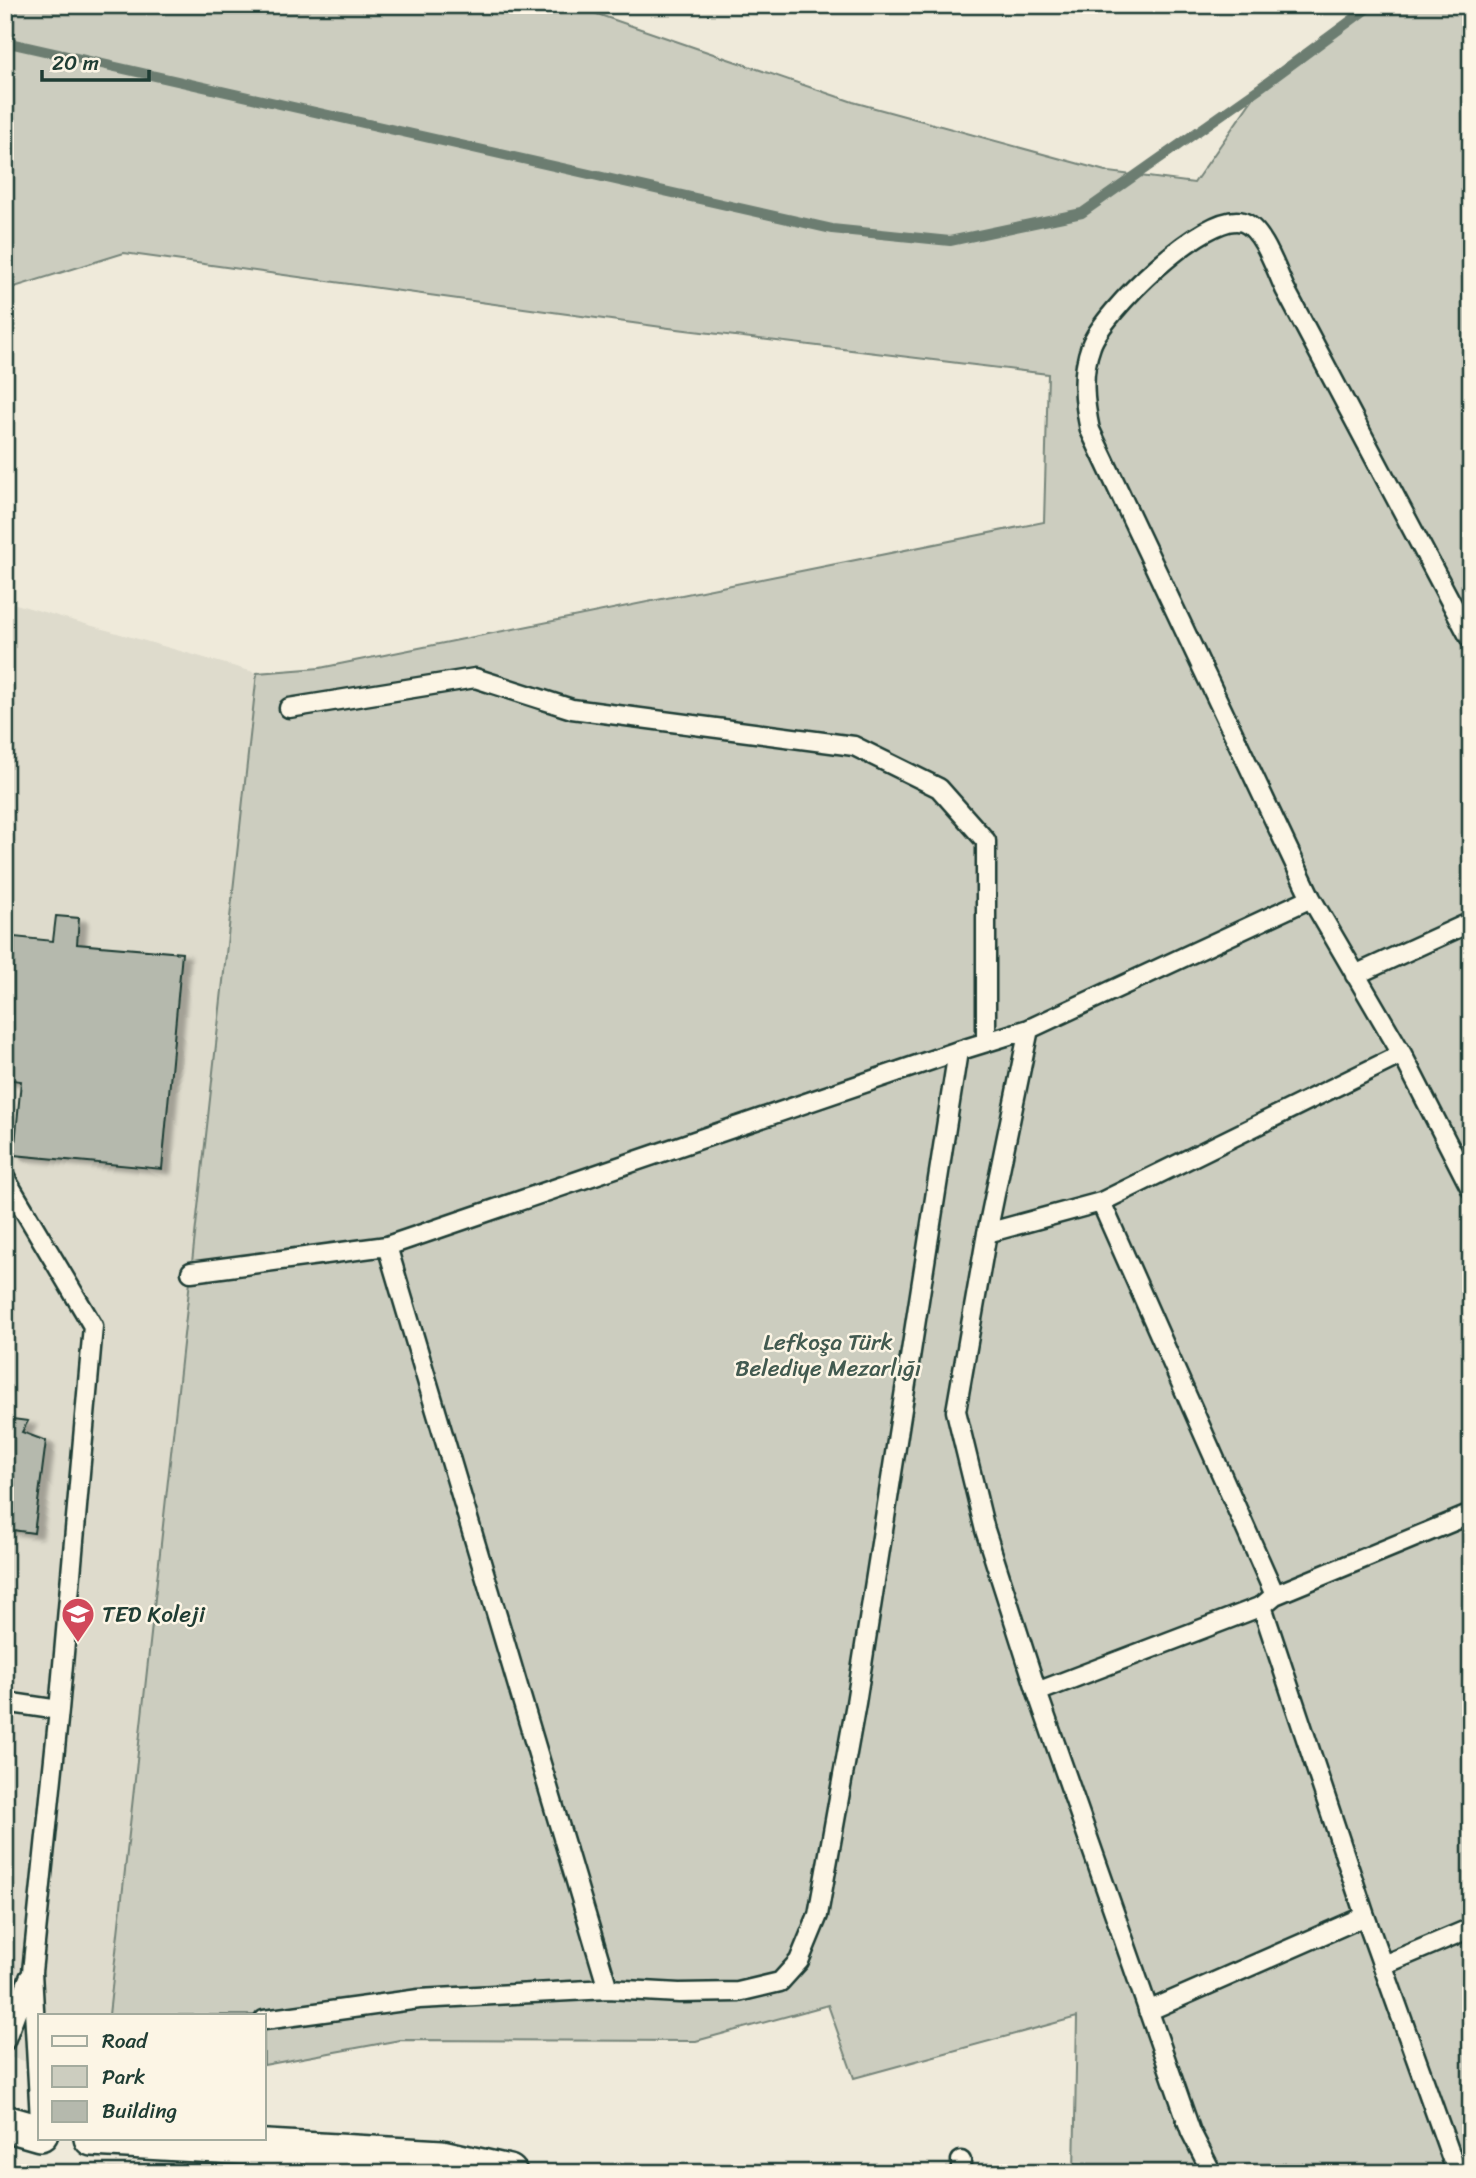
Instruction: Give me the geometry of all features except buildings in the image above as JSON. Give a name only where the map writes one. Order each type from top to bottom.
[{"type":"street","points":[[5,2123],[38,2132]]},
{"type":"street","points":[[127,2140],[442,2158],[509,2173]]},
{"type":"lane","points":[[1471,640],[1256,232],[1242,222],[1228,222],[1208,230],[1170,255],[1120,305],[1098,331],[1091,344],[1084,399],[1090,430],[1311,898],[1402,1054],[1471,1189]]},
{"type":"lane","points":[[289,708],[475,678],[572,709],[854,746],[939,788],[986,841],[986,1042]]},
{"type":"lane","points":[[191,1272],[387,1247],[1029,1029],[1311,898]]},
{"type":"lane","points":[[1355,975],[1471,922]]},
{"type":"lane","points":[[1029,1029],[987,1233],[956,1411],[985,1530],[1037,1692],[1191,2132],[1212,2173]]},
{"type":"lane","points":[[266,2020],[419,1998],[608,1989],[679,1993],[738,1992],[780,1982],[799,1961],[818,1916],[858,1689],[958,1051]]},
{"type":"lane","points":[[987,1233],[1101,1202],[1402,1054]]},
{"type":"lane","points":[[5,1178],[93,1325],[59,1710],[32,1972],[38,2083]]},
{"type":"lane","points":[[1101,1202],[1268,1601],[1365,1916],[1457,2173]]},
{"type":"lane","points":[[387,1247],[608,1989]]},
{"type":"lane","points":[[1037,1692],[1268,1601],[1471,1514]]},
{"type":"lane","points":[[5,1702],[59,1710]]},
{"type":"lane","points":[[1148,2011],[1365,1916]]},
{"type":"lane","points":[[1382,1965],[1471,1928]]},
{"type":"lane","points":[[5,2041],[32,1972]]},
{"type":"shaded area","name":"TED Koleji","points":[[5,601],[257,673],[109,2014],[38,2014],[38,2064],[5,2056]]},
{"type":"shaded area","points":[[5,2161],[214,2173],[5,2173]]},
{"type":"green space","name":"Lefkoşa Türk Belediye Mezarlığı","points":[[5,5],[571,5],[853,102],[1109,172],[1194,183],[1261,87],[1372,5],[1471,5],[1471,2173],[1074,2173],[1077,2017],[854,2078],[828,2005],[696,2041],[400,2040],[266,2065],[266,2014],[109,2014],[257,673],[320,668],[1044,522],[1048,374],[669,328],[124,253],[5,290]]},
{"type":"waterway","points":[[5,42],[832,229],[950,241],[1082,213],[1372,5]]},
{"type":"place","name":"TED Koleji","points":[[78,1644]]}]
